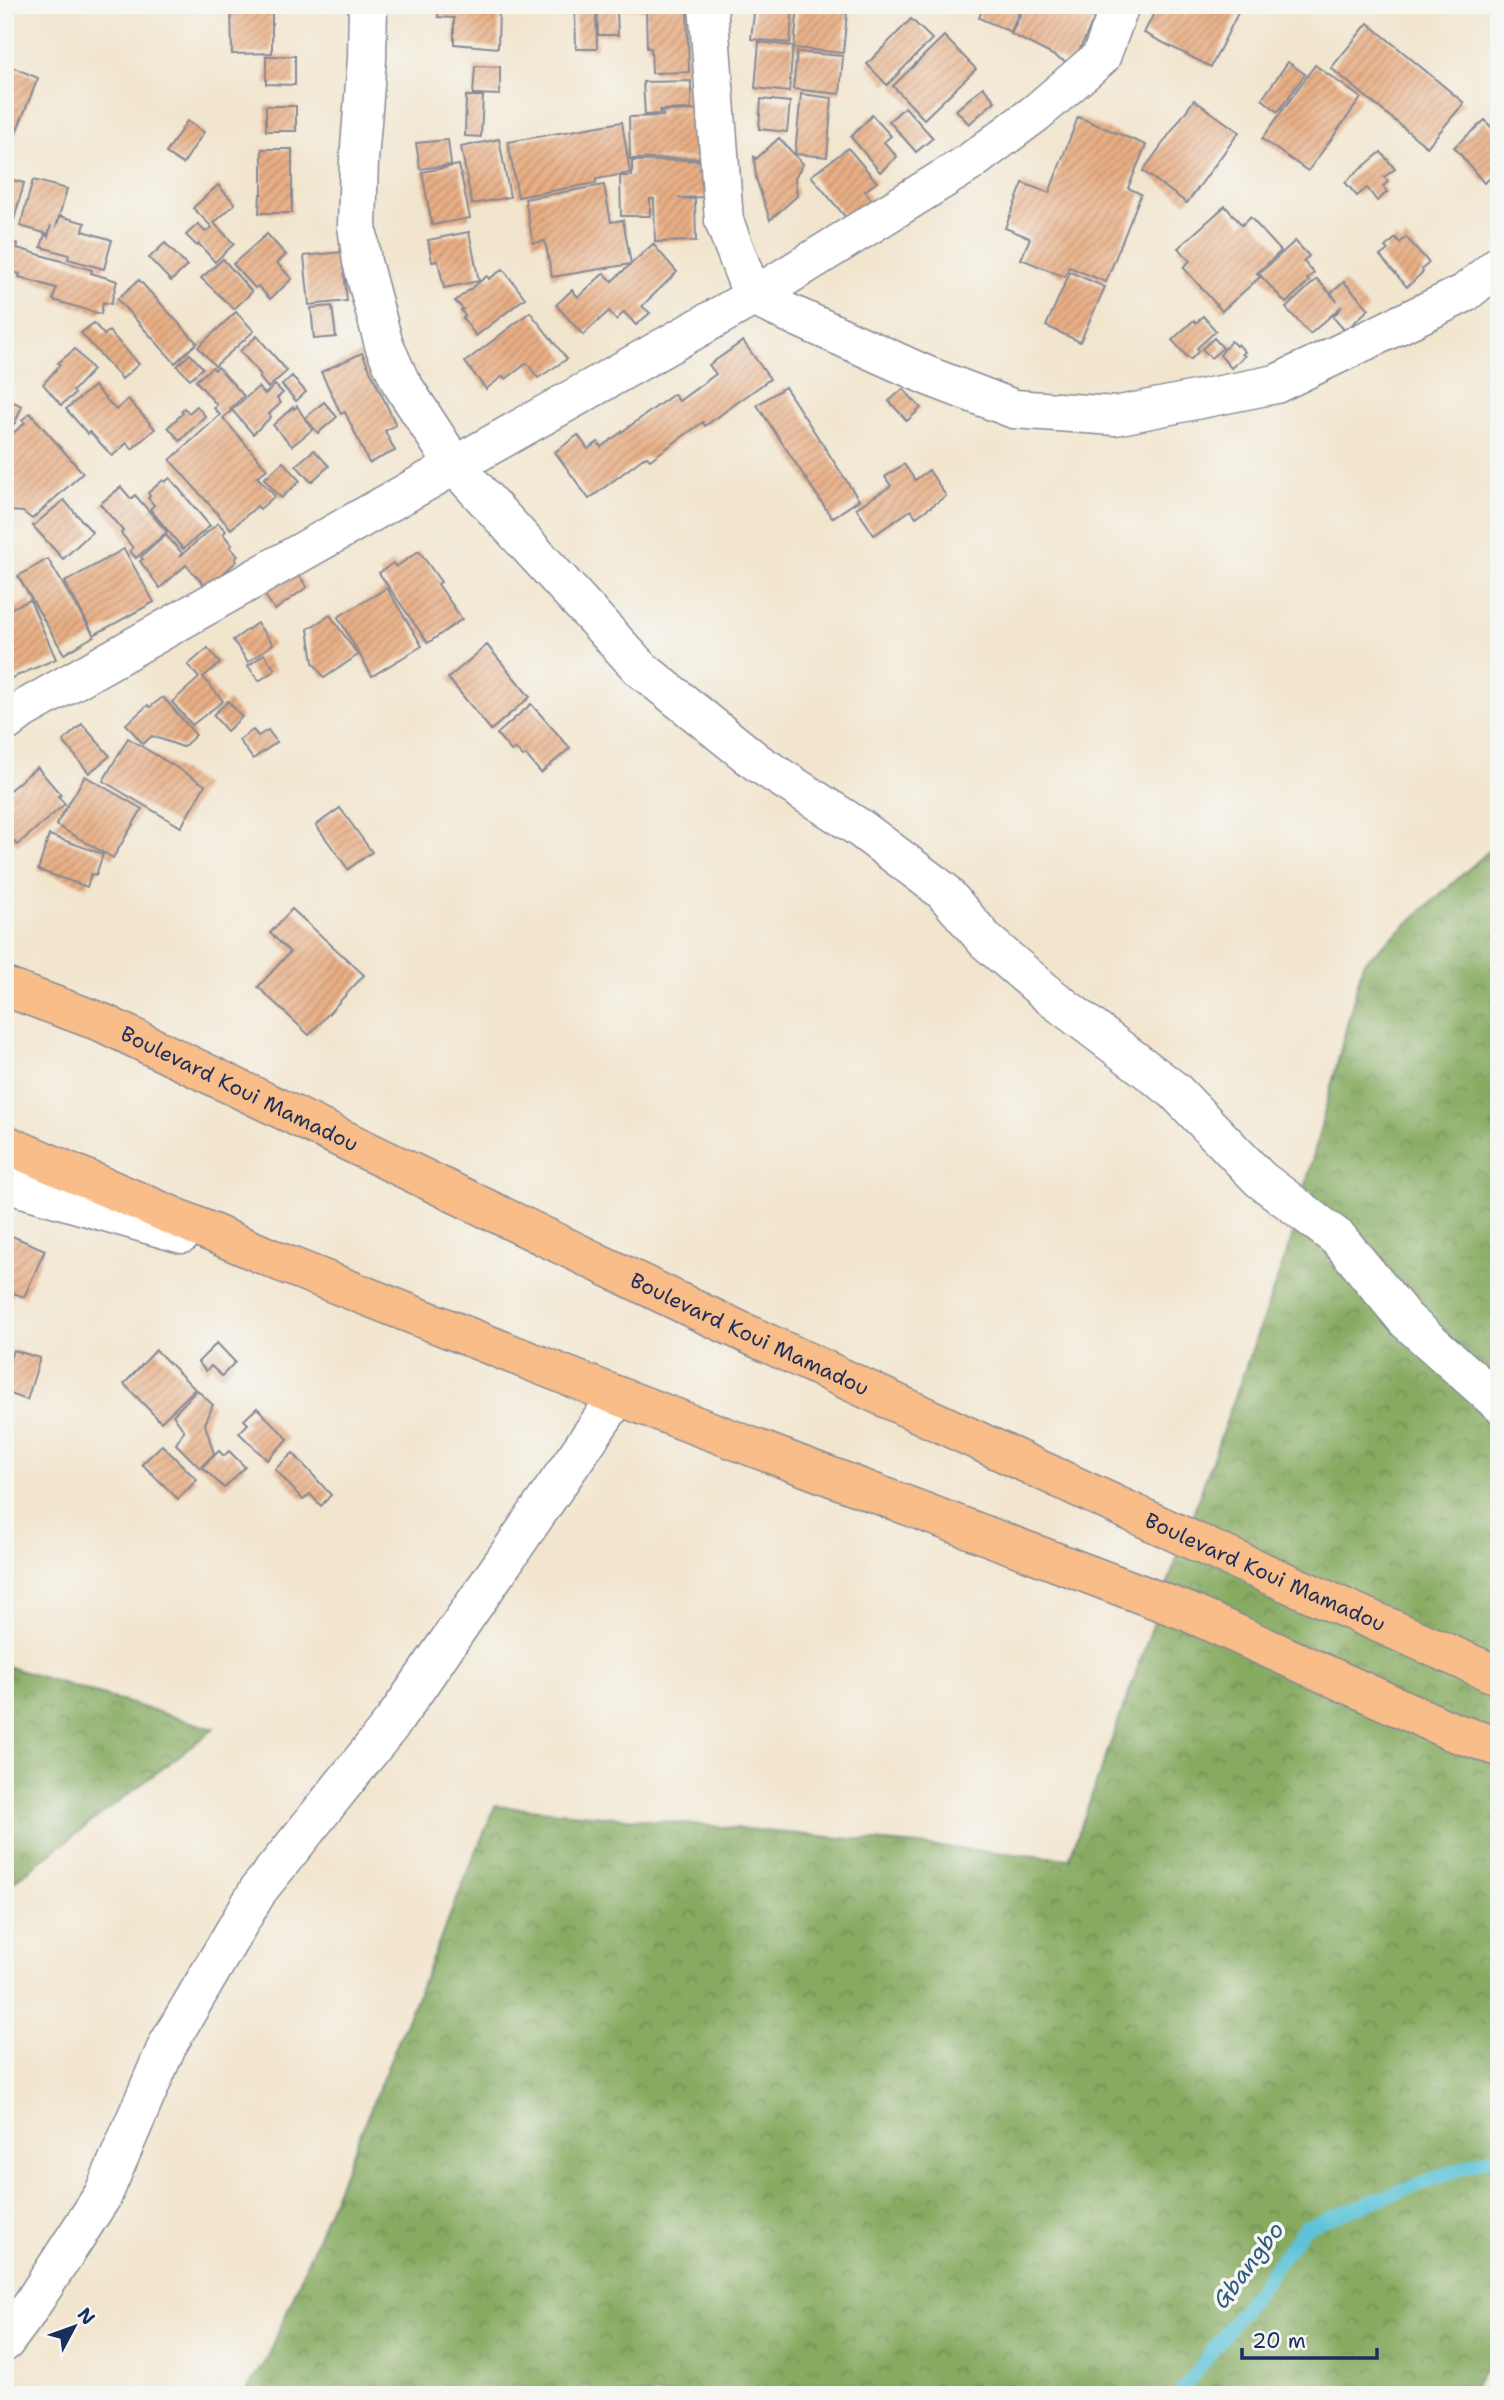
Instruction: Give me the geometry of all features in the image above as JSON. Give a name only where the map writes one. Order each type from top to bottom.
[{"type":"main road","name":"Boulevard Koui Mamadou","points":[[5,987],[103,1023],[698,1311],[1211,1549],[1499,1676]]},
{"type":"main road","points":[[5,1143],[280,1262],[618,1396],[1188,1612],[1451,1731],[1499,1747]]},
{"type":"street","points":[[368,5],[367,59],[358,173],[357,226],[362,262],[384,345],[400,381],[455,466],[641,669],[758,763],[861,830],[942,890],[986,941],[1051,997],[1175,1091],[1260,1179],[1339,1239],[1406,1320],[1499,1403]]},
{"type":"street","points":[[708,5],[724,221],[753,297],[928,376],[1014,409],[1115,416],[1276,384],[1465,293],[1499,265]]},
{"type":"street","points":[[5,723],[34,703],[753,297],[969,163],[1036,113],[1101,57],[1120,5]]},
{"type":"street","points":[[5,1183],[280,1262]]},
{"type":"street","points":[[5,2342],[26,2315],[103,2194],[167,2046],[259,1889],[393,1723],[618,1396]]},
{"type":"green space","points":[[1499,842],[1499,2349],[1469,2395],[243,2395],[267,2360],[495,1806],[1069,1859],[1292,1238],[1363,963]]},
{"type":"green space","points":[[5,1666],[214,1729],[5,1888]]},
{"type":"building","points":[[231,5],[272,5],[272,53],[232,54]]},
{"type":"building","points":[[439,5],[499,5],[498,48],[454,44],[454,18],[438,17]]},
{"type":"building","points":[[597,5],[637,5],[637,10],[617,10],[618,35],[598,35]]},
{"type":"building","points":[[638,5],[699,5],[699,9],[687,10],[689,72],[652,73],[651,48],[647,48],[646,11],[654,10],[638,10]]},
{"type":"building","points":[[755,5],[793,7],[790,43],[751,39]]},
{"type":"building","points":[[984,5],[1022,5],[1011,32],[979,18]]},
{"type":"building","points":[[1025,5],[1101,5],[1072,65],[1011,34]]},
{"type":"building","points":[[1158,5],[1242,5],[1211,67],[1144,33]]},
{"type":"building","points":[[575,7],[596,7],[597,49],[576,49]]},
{"type":"building","points":[[798,7],[847,13],[843,53],[794,48]]},
{"type":"building","points":[[911,19],[932,39],[887,85],[867,64]]},
{"type":"building","points":[[1368,23],[1464,103],[1427,147],[1331,68]]},
{"type":"building","points":[[944,36],[976,69],[924,119],[893,86]]},
{"type":"building","points":[[759,42],[793,46],[789,92],[755,88]]},
{"type":"building","points":[[797,52],[843,56],[840,94],[793,89]]},
{"type":"building","points":[[266,56],[295,56],[295,85],[266,84]]},
{"type":"building","points":[[1288,62],[1305,74],[1278,112],[1262,99]]},
{"type":"building","points":[[5,64],[38,78],[11,145],[5,143]]},
{"type":"building","points":[[1315,65],[1361,98],[1308,171],[1262,139]]},
{"type":"building","points":[[475,66],[500,67],[500,95],[473,94]]},
{"type":"building","points":[[691,81],[691,109],[660,110],[660,114],[645,115],[643,82]]},
{"type":"building","points":[[983,87],[995,101],[969,124],[956,110]]},
{"type":"building","points":[[801,94],[832,98],[827,157],[795,154]]},
{"type":"building","points":[[466,96],[483,96],[481,137],[465,136]]},
{"type":"building","points":[[761,99],[790,102],[787,132],[759,129]]},
{"type":"building","points":[[1194,100],[1239,132],[1187,203],[1143,171]]},
{"type":"building","points":[[266,106],[296,106],[296,131],[266,131]]},
{"type":"building","points":[[905,107],[933,138],[916,152],[889,121]]},
{"type":"building","points":[[702,110],[703,158],[630,159],[629,117],[663,116],[662,111]]},
{"type":"building","points":[[872,115],[891,136],[884,142],[897,157],[880,172],[851,137]]},
{"type":"building","points":[[1078,117],[1146,145],[1128,188],[1141,194],[1106,282],[1069,267],[1065,277],[1021,259],[1030,238],[1005,228],[1023,183],[1049,193]]},
{"type":"building","points":[[1485,120],[1499,136],[1499,171],[1484,183],[1454,147]]},
{"type":"building","points":[[187,121],[204,132],[183,164],[166,153]]},
{"type":"building","points":[[622,122],[630,173],[596,179],[596,183],[518,197],[508,142]]},
{"type":"building","points":[[779,138],[803,164],[795,178],[797,196],[770,220],[756,178],[754,157],[756,159]]},
{"type":"building","points":[[499,139],[510,197],[472,204],[461,147]]},
{"type":"building","points":[[448,140],[451,165],[420,169],[416,143]]},
{"type":"building","points":[[848,148],[877,182],[865,191],[872,200],[848,220],[811,176]]},
{"type":"building","points":[[262,149],[292,149],[292,213],[259,213],[262,194]]},
{"type":"building","points":[[1381,152],[1395,169],[1384,177],[1388,182],[1383,186],[1387,192],[1377,201],[1367,188],[1357,196],[1345,182]]},
{"type":"building","points":[[705,160],[706,197],[678,198],[695,199],[696,241],[655,242],[654,199],[650,199],[650,216],[621,216],[620,176],[632,176],[632,161]]},
{"type":"building","points":[[459,165],[470,218],[432,225],[422,172]]},
{"type":"building","points":[[5,178],[24,183],[9,238],[5,237]]},
{"type":"building","points":[[33,180],[67,189],[56,227],[60,216],[85,223],[83,231],[112,240],[104,269],[68,259],[69,255],[41,247],[45,234],[48,237],[51,225],[48,234],[20,226]]},
{"type":"building","points":[[218,185],[235,204],[214,223],[234,244],[215,262],[199,244],[197,246],[186,235],[198,224],[205,232],[212,227],[193,208]]},
{"type":"building","points":[[604,185],[611,222],[623,220],[631,264],[552,277],[545,241],[533,243],[525,199]]},
{"type":"building","points":[[1225,206],[1242,225],[1250,217],[1281,251],[1257,273],[1260,277],[1222,311],[1183,267],[1190,261],[1178,248]]},
{"type":"building","points":[[469,232],[479,281],[444,288],[438,261],[432,262],[428,240]]},
{"type":"building","points":[[267,234],[286,255],[277,263],[292,279],[270,299],[258,286],[255,288],[233,264]]},
{"type":"building","points":[[1406,237],[1429,263],[1407,287],[1380,256],[1388,250],[1385,247],[1396,238],[1400,243]]},
{"type":"building","points":[[5,240],[18,244],[17,248],[92,270],[91,273],[117,281],[111,304],[103,302],[101,314],[53,300],[56,288],[5,270]]},
{"type":"building","points":[[1295,241],[1309,256],[1303,261],[1314,273],[1286,303],[1259,274]]},
{"type":"building","points":[[165,243],[187,266],[171,281],[149,258]]},
{"type":"building","points":[[653,244],[677,272],[642,306],[650,313],[636,325],[624,312],[616,320],[609,311],[583,335],[556,305],[572,290],[578,297],[604,273],[612,281]]},
{"type":"building","points":[[342,252],[347,301],[309,305],[304,256]]},
{"type":"building","points":[[223,259],[252,292],[234,309],[201,278]]},
{"type":"building","points":[[503,269],[525,298],[476,336],[463,318],[463,309],[455,301],[487,276],[489,279]]},
{"type":"building","points":[[1070,272],[1105,287],[1080,342],[1046,326]]},
{"type":"building","points":[[1317,279],[1337,301],[1331,293],[1344,282],[1369,309],[1345,331],[1333,317],[1342,306],[1310,334],[1286,308]]},
{"type":"building","points":[[139,280],[197,343],[175,363],[117,299]]},
{"type":"building","points":[[332,306],[336,337],[314,339],[311,308]]},
{"type":"building","points":[[236,312],[254,331],[215,366],[198,347]]},
{"type":"building","points":[[530,312],[567,359],[538,378],[527,363],[506,379],[503,376],[486,389],[465,362]]},
{"type":"building","points":[[1203,316],[1216,331],[1197,348],[1199,351],[1190,360],[1172,340],[1194,320],[1196,323]]},
{"type":"building","points":[[94,323],[104,335],[109,331],[139,364],[122,379],[81,333]]},
{"type":"building","points":[[257,336],[287,371],[268,388],[259,377],[261,375],[240,351]]},
{"type":"building","points":[[1214,338],[1223,348],[1211,358],[1202,349]]},
{"type":"building","points":[[743,341],[770,379],[705,426],[703,422],[650,460],[646,456],[589,499],[555,452],[578,435],[588,449],[598,442],[601,447],[674,394],[679,401],[716,374],[709,365]]},
{"type":"building","points":[[1231,341],[1236,346],[1238,344],[1245,356],[1231,368],[1220,355]]},
{"type":"building","points":[[75,349],[93,370],[73,391],[75,394],[61,405],[43,384],[60,365],[58,363]]},
{"type":"building","points":[[362,353],[396,425],[385,431],[395,451],[369,463],[345,412],[341,414],[321,372]]},
{"type":"building","points":[[190,354],[203,368],[190,379],[177,366]]},
{"type":"building","points":[[212,367],[215,370],[218,367],[244,396],[223,418],[267,469],[257,477],[275,496],[260,509],[257,506],[231,529],[170,460],[220,415],[214,408],[217,405],[196,381]]},
{"type":"building","points":[[292,376],[306,392],[296,401],[282,385]]},
{"type":"building","points":[[275,385],[283,393],[277,398],[281,403],[253,434],[232,410],[258,387],[265,394]]},
{"type":"building","points":[[94,386],[116,410],[128,399],[155,429],[132,449],[127,443],[112,456],[66,409]]},
{"type":"building","points":[[785,387],[859,500],[832,518],[757,405]]},
{"type":"building","points":[[903,389],[921,408],[907,421],[889,401]]},
{"type":"building","points":[[5,398],[22,406],[15,423],[5,432]]},
{"type":"building","points":[[324,402],[337,417],[318,433],[305,418]]},
{"type":"building","points":[[197,406],[205,416],[180,441],[168,427],[183,413],[181,411],[184,408],[189,413]]},
{"type":"building","points":[[297,406],[312,430],[292,446],[273,425]]},
{"type":"building","points":[[30,413],[83,473],[32,519],[23,512],[11,511],[5,504],[5,440],[25,423],[22,420]]},
{"type":"building","points":[[314,450],[329,466],[311,482],[296,465]]},
{"type":"building","points":[[283,462],[300,481],[281,498],[264,479]]},
{"type":"building","points":[[904,464],[915,480],[929,470],[946,496],[916,517],[911,510],[874,535],[856,508],[891,486],[885,477]]},
{"type":"building","points":[[170,478],[210,526],[183,549],[150,509],[154,505],[148,498],[148,493],[163,480],[165,482]]},
{"type":"building","points":[[121,487],[131,499],[135,495],[167,532],[136,558],[130,551],[133,548],[121,533],[123,531],[100,504]]},
{"type":"building","points":[[64,500],[92,532],[63,559],[33,526]]},
{"type":"building","points":[[218,523],[226,531],[223,534],[238,556],[235,559],[237,561],[207,588],[186,565],[160,588],[140,561],[143,559],[141,557],[166,535],[182,553],[179,557]]},
{"type":"building","points":[[124,549],[154,602],[94,635],[65,582]]},
{"type":"building","points":[[419,551],[462,619],[428,643],[379,573],[393,563],[396,567]]},
{"type":"building","points":[[48,559],[94,636],[64,654],[18,576]]},
{"type":"building","points":[[296,571],[307,587],[275,610],[264,594]]},
{"type":"building","points":[[387,588],[422,646],[372,676],[338,617]]},
{"type":"building","points":[[30,600],[56,659],[5,681],[5,611]]},
{"type":"building","points":[[330,615],[358,655],[324,678],[313,662],[308,629]]},
{"type":"building","points":[[257,623],[273,644],[248,662],[233,640]]},
{"type":"building","points":[[487,645],[530,697],[491,730],[448,678]]},
{"type":"building","points":[[208,648],[220,663],[203,677],[223,701],[192,725],[172,702],[199,678],[188,665]]},
{"type":"building","points":[[264,654],[275,670],[259,681],[248,666]]},
{"type":"building","points":[[163,697],[196,735],[183,747],[152,736],[143,744],[126,724],[148,705],[150,707]]},
{"type":"building","points":[[228,701],[242,717],[227,731],[213,715]]},
{"type":"building","points":[[531,704],[570,748],[541,773],[526,755],[523,757],[515,748],[511,751],[497,734]]},
{"type":"building","points":[[82,724],[110,756],[89,773],[63,741]]},
{"type":"building","points":[[253,730],[258,736],[268,730],[277,742],[253,759],[239,740]]},
{"type":"building","points":[[128,738],[205,785],[181,827],[103,781]]},
{"type":"building","points":[[37,767],[61,795],[58,796],[65,804],[17,845],[5,831],[8,828],[5,825],[5,794]]},
{"type":"building","points":[[85,776],[142,809],[113,858],[56,825]]},
{"type":"building","points":[[340,808],[372,852],[348,869],[316,825]]},
{"type":"building","points":[[49,835],[103,854],[96,875],[91,874],[87,887],[38,870]]},
{"type":"building","points":[[292,909],[364,975],[309,1035],[258,987],[290,952],[270,933]]},
{"type":"building","points":[[5,1233],[45,1250],[24,1297],[14,1293],[5,1313]]},
{"type":"building","points":[[217,1343],[235,1362],[222,1376],[211,1366],[206,1371],[198,1362]]},
{"type":"building","points":[[13,1350],[40,1358],[27,1400],[5,1392],[5,1374]]},
{"type":"building","points":[[156,1350],[195,1389],[161,1422],[124,1384]]},
{"type":"building","points":[[197,1390],[213,1405],[205,1424],[214,1454],[200,1468],[176,1444],[184,1431],[173,1415]]},
{"type":"building","points":[[257,1408],[288,1439],[267,1460],[239,1433],[248,1424],[244,1420]]},
{"type":"building","points":[[162,1445],[197,1480],[178,1499],[142,1464]]},
{"type":"building","points":[[219,1451],[224,1456],[229,1451],[245,1467],[224,1488],[202,1467]]},
{"type":"building","points":[[293,1453],[331,1495],[321,1506],[310,1494],[303,1500],[275,1469]]},
{"type":"waterway","name":"Gbangbo","points":[[1179,2395],[1305,2227],[1499,2154]]}]
